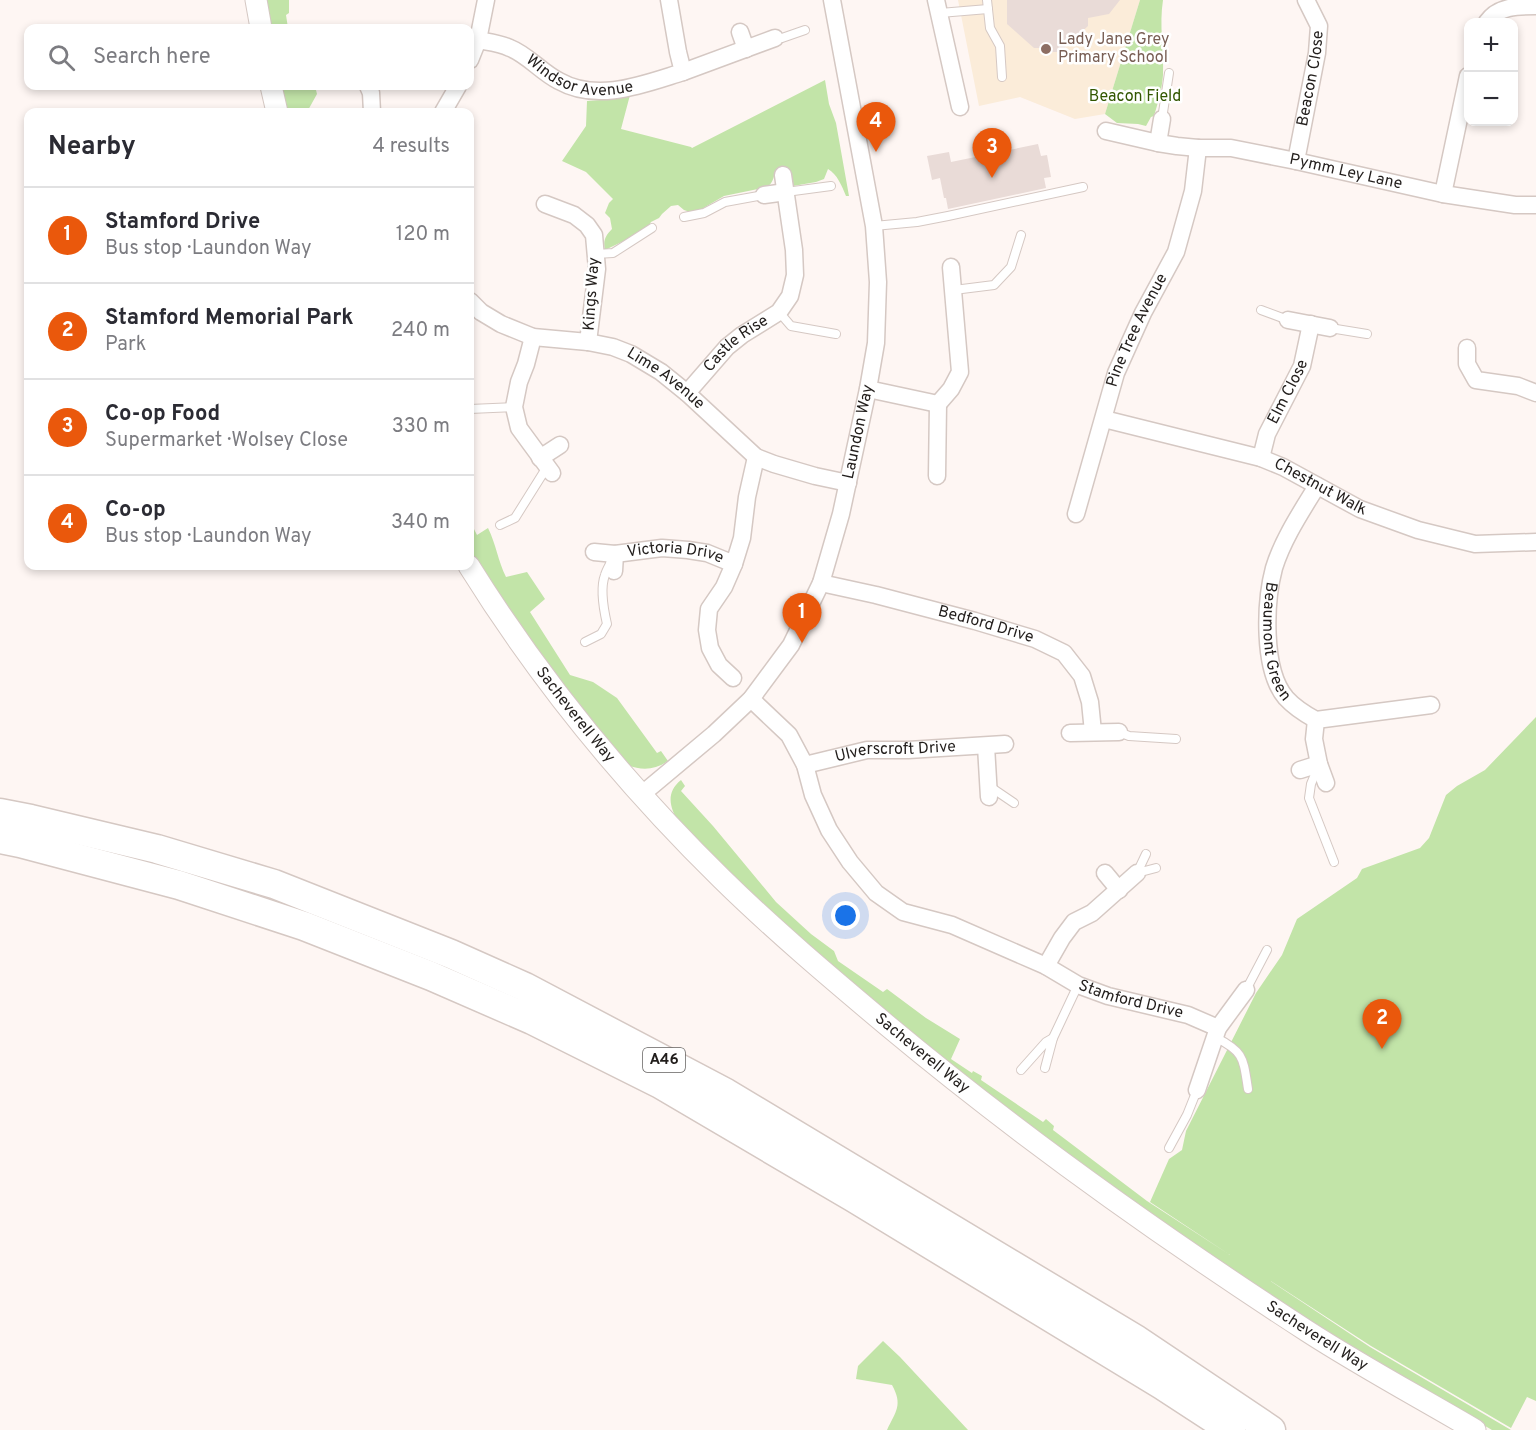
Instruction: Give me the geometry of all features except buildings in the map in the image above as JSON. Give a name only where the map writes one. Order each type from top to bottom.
[{"type":"highway","name":"A46","points":[[0,813],[157,849],[274,884],[451,954],[525,987],[726,1093],[1137,1340],[1272,1430]]},
{"type":"highway","name":"A46","points":[[0,839],[179,885],[304,926],[431,976],[532,1020],[660,1084],[854,1198],[1162,1385],[1231,1430]]},
{"type":"street","points":[[256,0],[260,24]]},
{"type":"street","points":[[474,50],[486,0]]},
{"type":"street","points":[[669,0],[683,72]]},
{"type":"street","name":"Laundon Way","points":[[641,795],[752,699],[792,645],[821,583],[842,514],[876,343],[878,282],[874,226],[832,0]]},
{"type":"street","name":"Beacon Close","points":[[1296,161],[1317,52],[1319,26],[1306,0]]},
{"type":"street","points":[[1493,13],[1512,7],[1536,6]]},
{"type":"street","points":[[938,7],[960,107]]},
{"type":"street","points":[[740,32],[746,49]]},
{"type":"street","name":"Windsor Avenue","points":[[478,40],[509,47],[559,82],[582,90],[606,92],[683,72],[774,38]]},
{"type":"street","points":[[272,90],[276,108]]},
{"type":"street","points":[[370,90],[372,108]]},
{"type":"street","points":[[445,108],[456,90]]},
{"type":"street","points":[[1443,194],[1464,95]]},
{"type":"street","points":[[1158,143],[1162,119]]},
{"type":"street","name":"Pymm Ley Lane","points":[[1106,131],[1158,143],[1198,148],[1231,148],[1443,194],[1515,205],[1536,205]]},
{"type":"street","name":"Pine Tree Avenue","points":[[1076,514],[1116,373],[1143,313],[1176,252],[1193,191],[1198,148]]},
{"type":"street","name":"Castle Rise","points":[[687,393],[727,347],[779,312],[790,296],[795,275],[794,250],[783,175]]},
{"type":"street","points":[[764,195],[786,192]]},
{"type":"street","name":"Kings Way","points":[[545,204],[574,215],[587,225],[594,235],[597,269],[588,342]]},
{"type":"street","points":[[937,476],[938,404],[951,389],[960,372],[951,267]]},
{"type":"street","name":"Lime Avenue","points":[[474,305],[501,324],[533,337],[588,342],[613,347],[631,354],[661,372],[687,393],[756,457],[815,476],[848,483]]},
{"type":"street","points":[[1288,320],[1329,328]]},
{"type":"street","name":"Elm Close","points":[[1261,458],[1267,434],[1302,366],[1311,324]]},
{"type":"street","points":[[533,337],[514,407],[519,428],[547,466],[560,445]]},
{"type":"street","points":[[1467,348],[1471,387],[1518,386],[1536,393]]},
{"type":"street","points":[[868,389],[938,404]]},
{"type":"street","name":"Chestnut Walk","points":[[1104,419],[1261,458],[1283,467],[1360,509],[1418,530],[1475,544],[1536,542]]},
{"type":"street","name":"Victoria Drive","points":[[733,678],[713,670],[707,630],[710,609],[724,587],[742,538],[747,497],[756,457]]},
{"type":"street","name":"Beaumont Green","points":[[1316,720],[1302,712],[1286,698],[1279,687],[1272,668],[1267,634],[1268,601],[1275,568],[1288,534],[1317,486]]},
{"type":"street","name":"Victoria Drive","points":[[594,552],[615,554],[662,548],[688,550],[707,553],[734,564]]},
{"type":"street","name":"Victoria Drive","points":[[614,571],[615,554]]},
{"type":"street","name":"Sacheverell Way","points":[[471,570],[495,608],[540,671],[587,732],[641,795],[724,881],[794,945],[923,1055],[1104,1193],[1310,1333],[1475,1430]]},
{"type":"street","name":"Bedford Drive","points":[[821,583],[975,621],[1035,639],[1064,653],[1082,676],[1090,702],[1093,732]]},
{"type":"street","name":"Stamford Drive","points":[[752,699],[789,735],[805,765],[813,795],[829,830],[850,862],[876,893],[903,912],[952,925],[1046,966],[1078,985],[1108,996],[1188,1015],[1216,1033]]},
{"type":"street","points":[[1326,783],[1319,764],[1314,738],[1316,720],[1431,705]]},
{"type":"street","points":[[1070,733],[1119,732]]},
{"type":"street","name":"Ulverscroft Drive","points":[[805,765],[867,750],[1005,744]]},
{"type":"street","points":[[986,746],[989,791]]},
{"type":"street","points":[[1300,770],[1319,764]]},
{"type":"street","points":[[1105,873],[1119,890]]},
{"type":"street","points":[[1046,966],[1074,922],[1092,913],[1137,873]]},
{"type":"street","points":[[1197,1090],[1216,1033],[1246,990]]},
{"type":"lane","points":[[938,7],[987,4],[990,28],[999,46],[1002,77]]},
{"type":"lane","points":[[774,38],[782,38],[805,30]]},
{"type":"lane","points":[[1162,119],[1169,73]]},
{"type":"lane","points":[[786,192],[831,186]]},
{"type":"lane","points":[[874,226],[917,222],[1083,187]]},
{"type":"lane","points":[[684,217],[704,213],[725,202],[764,195]]},
{"type":"lane","points":[[596,254],[613,253],[652,228]]},
{"type":"lane","points":[[954,290],[994,285],[1011,267],[1021,236]]},
{"type":"lane","points":[[1261,310],[1288,320]]},
{"type":"lane","points":[[779,312],[791,326],[836,334]]},
{"type":"lane","points":[[1329,328],[1367,334]]},
{"type":"lane","points":[[474,410],[514,407]]},
{"type":"lane","points":[[500,525],[515,518],[547,466]]},
{"type":"lane","points":[[585,642],[601,634],[607,624],[604,612],[604,576],[615,554]]},
{"type":"lane","points":[[1119,732],[1129,736],[1176,739]]},
{"type":"lane","points":[[1319,764],[1308,798],[1334,862]]},
{"type":"lane","points":[[989,791],[1014,803]]},
{"type":"lane","points":[[1137,873],[1146,854]]},
{"type":"lane","points":[[1137,873],[1156,868]]},
{"type":"lane","points":[[1246,990],[1267,950]]},
{"type":"lane","points":[[1045,1068],[1053,1038],[1078,985]]},
{"type":"lane","points":[[1216,1033],[1241,1054],[1248,1089]]},
{"type":"lane","points":[[1021,1070],[1046,1042],[1053,1038]]},
{"type":"lane","points":[[1169,1148],[1187,1115],[1197,1090]]},
{"type":"shaded area","name":"Lady Jane Grey Primary School","points":[[958,0],[1140,0],[1105,114],[1075,119],[1020,97],[979,106]]},
{"type":"green space","points":[[264,0],[289,0],[289,13],[286,15],[287,24],[268,24]]},
{"type":"green space","name":"Beacon Field","points":[[1140,0],[1163,0],[1161,19],[1163,66],[1160,96],[1154,116],[1146,126],[1117,123],[1105,114]]},
{"type":"green space","points":[[825,80],[829,104],[836,123],[849,196],[846,196],[837,177],[828,169],[824,179],[793,186],[787,169],[775,171],[772,182],[767,187],[724,196],[700,210],[690,212],[678,205],[671,206],[648,227],[605,250],[605,239],[612,229],[610,218],[605,213],[613,199],[586,172],[562,161],[586,126],[587,101],[630,95],[621,129],[692,148]]},
{"type":"green space","points":[[281,90],[316,90],[317,94],[309,108],[284,108]]},
{"type":"green space","points":[[488,528],[506,577],[527,572],[545,599],[530,612],[570,675],[593,682],[617,698],[657,753],[661,751],[668,761],[648,769],[628,765],[571,698],[495,592],[474,557],[474,529],[477,535]]},
{"type":"green space","points":[[1536,717],[1536,1401],[1527,1397],[1511,1428],[1371,1346],[1266,1278],[1370,1347],[1511,1430],[1492,1430],[1316,1326],[1109,1186],[949,1065],[757,901],[679,823],[671,806],[671,795],[681,780],[685,786],[681,791],[776,902],[811,934],[834,951],[838,961],[883,992],[887,989],[926,1018],[960,1039],[951,1059],[972,1073],[973,1071],[982,1076],[981,1080],[1043,1122],[1046,1119],[1054,1126],[1053,1130],[1147,1201],[1230,1255],[1150,1202],[1169,1159],[1182,1150],[1186,1131],[1256,993],[1282,955],[1297,919],[1357,878],[1362,869],[1420,848],[1429,838],[1446,795],[1485,770]]},
{"type":"green space","points":[[883,1341],[968,1430],[887,1430],[898,1403],[892,1385],[856,1379],[858,1366]]},
{"type":"place","name":"Lady Jane Grey Primary School","points":[[1046,49]]},
{"type":"place","name":"Co-op","points":[[876,152]]},
{"type":"place","name":"Co-op Food","points":[[992,178]]},
{"type":"place","name":"Stamford Drive","points":[[802,643]]},
{"type":"place","name":"Stamford Memorial Park","points":[[1382,1049]]}]
